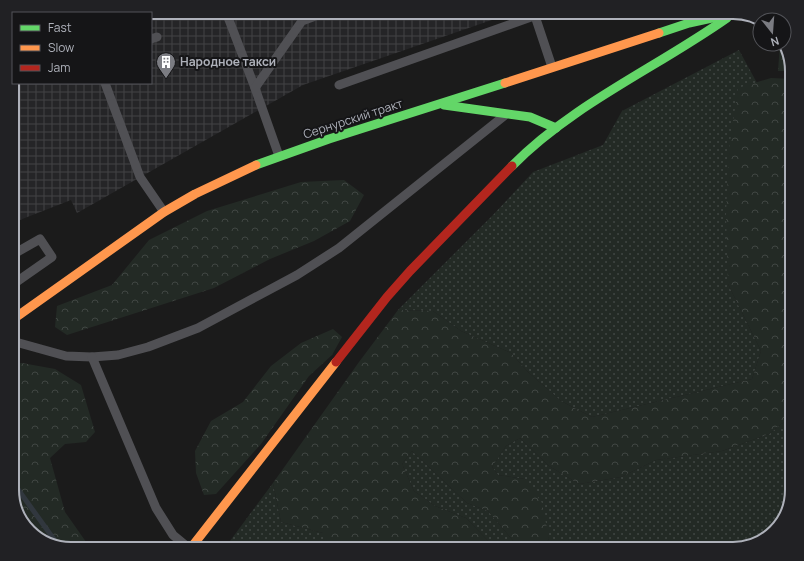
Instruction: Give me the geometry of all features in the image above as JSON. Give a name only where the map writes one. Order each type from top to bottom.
[{"type":"main road","name":"Сернурский тракт","points":[[19,315],[164,212],[217,181],[279,156],[689,23],[707,19]]},
{"type":"main road","points":[[195,542],[387,297],[410,271],[502,176],[556,128],[601,97],[697,39],[726,19]]},
{"type":"main road","points":[[438,104],[530,117],[556,128]]},
{"type":"lane","points":[[229,19],[279,156]]},
{"type":"lane","points":[[255,88],[302,21],[307,19]]},
{"type":"lane","points":[[340,85],[527,19]]},
{"type":"lane","points":[[536,19],[552,67]]},
{"type":"lane","points":[[686,19],[689,23]]},
{"type":"lane","points":[[105,84],[140,177],[164,212]]},
{"type":"lane","points":[[19,343],[66,356],[92,357],[118,355],[148,347],[198,328],[298,275],[339,248],[508,113]]},
{"type":"lane","points":[[19,251],[40,239],[52,257],[19,280]]},
{"type":"lane","points":[[92,357],[156,508],[173,535],[182,542]]},
{"type":"shaded area","points":[[152,19],[495,19],[303,85],[77,213],[71,200],[19,220],[19,84],[152,84]]},
{"type":"green space","points":[[739,50],[757,83],[738,89],[728,284],[761,351],[752,379],[592,417],[561,401],[528,372],[511,353],[461,331],[433,311],[398,310],[493,215],[533,172],[603,145],[622,111]]},
{"type":"green space","points":[[779,52],[781,52],[785,64],[785,71],[778,71]]},
{"type":"green space","points":[[771,78],[785,79],[785,421],[769,434],[722,451],[656,460],[621,477],[579,484],[549,466],[520,438],[506,446],[492,467],[498,475],[525,479],[542,503],[549,539],[547,542],[514,542],[488,511],[467,503],[412,451],[402,464],[414,491],[435,506],[466,518],[489,542],[323,542],[323,533],[281,522],[273,483],[398,310],[433,311],[461,331],[511,353],[528,372],[561,401],[592,417],[752,379],[761,351],[728,284],[726,214],[729,149],[738,88]]},
{"type":"green space","points":[[344,180],[364,195],[350,221],[314,241],[270,259],[214,288],[67,335],[55,327],[57,306],[112,285],[149,240],[207,211],[301,182]]},
{"type":"green space","points":[[333,329],[342,337],[332,355],[309,376],[261,444],[216,494],[204,495],[196,473],[195,451],[211,421],[243,402],[271,366],[301,343]]},
{"type":"green space","points":[[19,363],[55,369],[81,385],[95,432],[86,442],[65,444],[50,458],[65,512],[86,542],[64,542],[51,538],[34,527],[23,510],[19,493]]},
{"type":"green space","points":[[785,421],[785,497],[781,510],[776,519],[767,529],[753,538],[740,542],[547,542],[549,539],[525,479],[498,475],[492,467],[506,446],[520,438],[549,466],[579,484],[621,477],[656,460],[722,451],[769,434]]},
{"type":"green space","points":[[412,451],[467,503],[488,511],[514,542],[489,542],[466,518],[435,506],[414,491],[402,464]]},
{"type":"green space","points":[[273,483],[281,522],[323,533],[323,542],[229,542]]},
{"type":"waterway","points":[[19,491],[53,539]]},
{"type":"traffic: fast","points":[[659,33],[689,23],[707,19]]},
{"type":"traffic: fast","points":[[512,166],[536,144],[588,105],[726,19]]},
{"type":"traffic: fast","points":[[256,165],[329,139],[505,83]]},
{"type":"traffic: fast","points":[[444,105],[530,117],[556,128]]},
{"type":"traffic: slow","points":[[505,83],[659,33]]},
{"type":"traffic: slow","points":[[19,315],[164,212],[195,194],[256,165]]},
{"type":"traffic: slow","points":[[195,542],[336,362]]},
{"type":"traffic: jam","points":[[336,362],[387,297],[410,271],[512,166]]},
{"type":"place","name":"Народное такси","points":[[166,79]]}]
